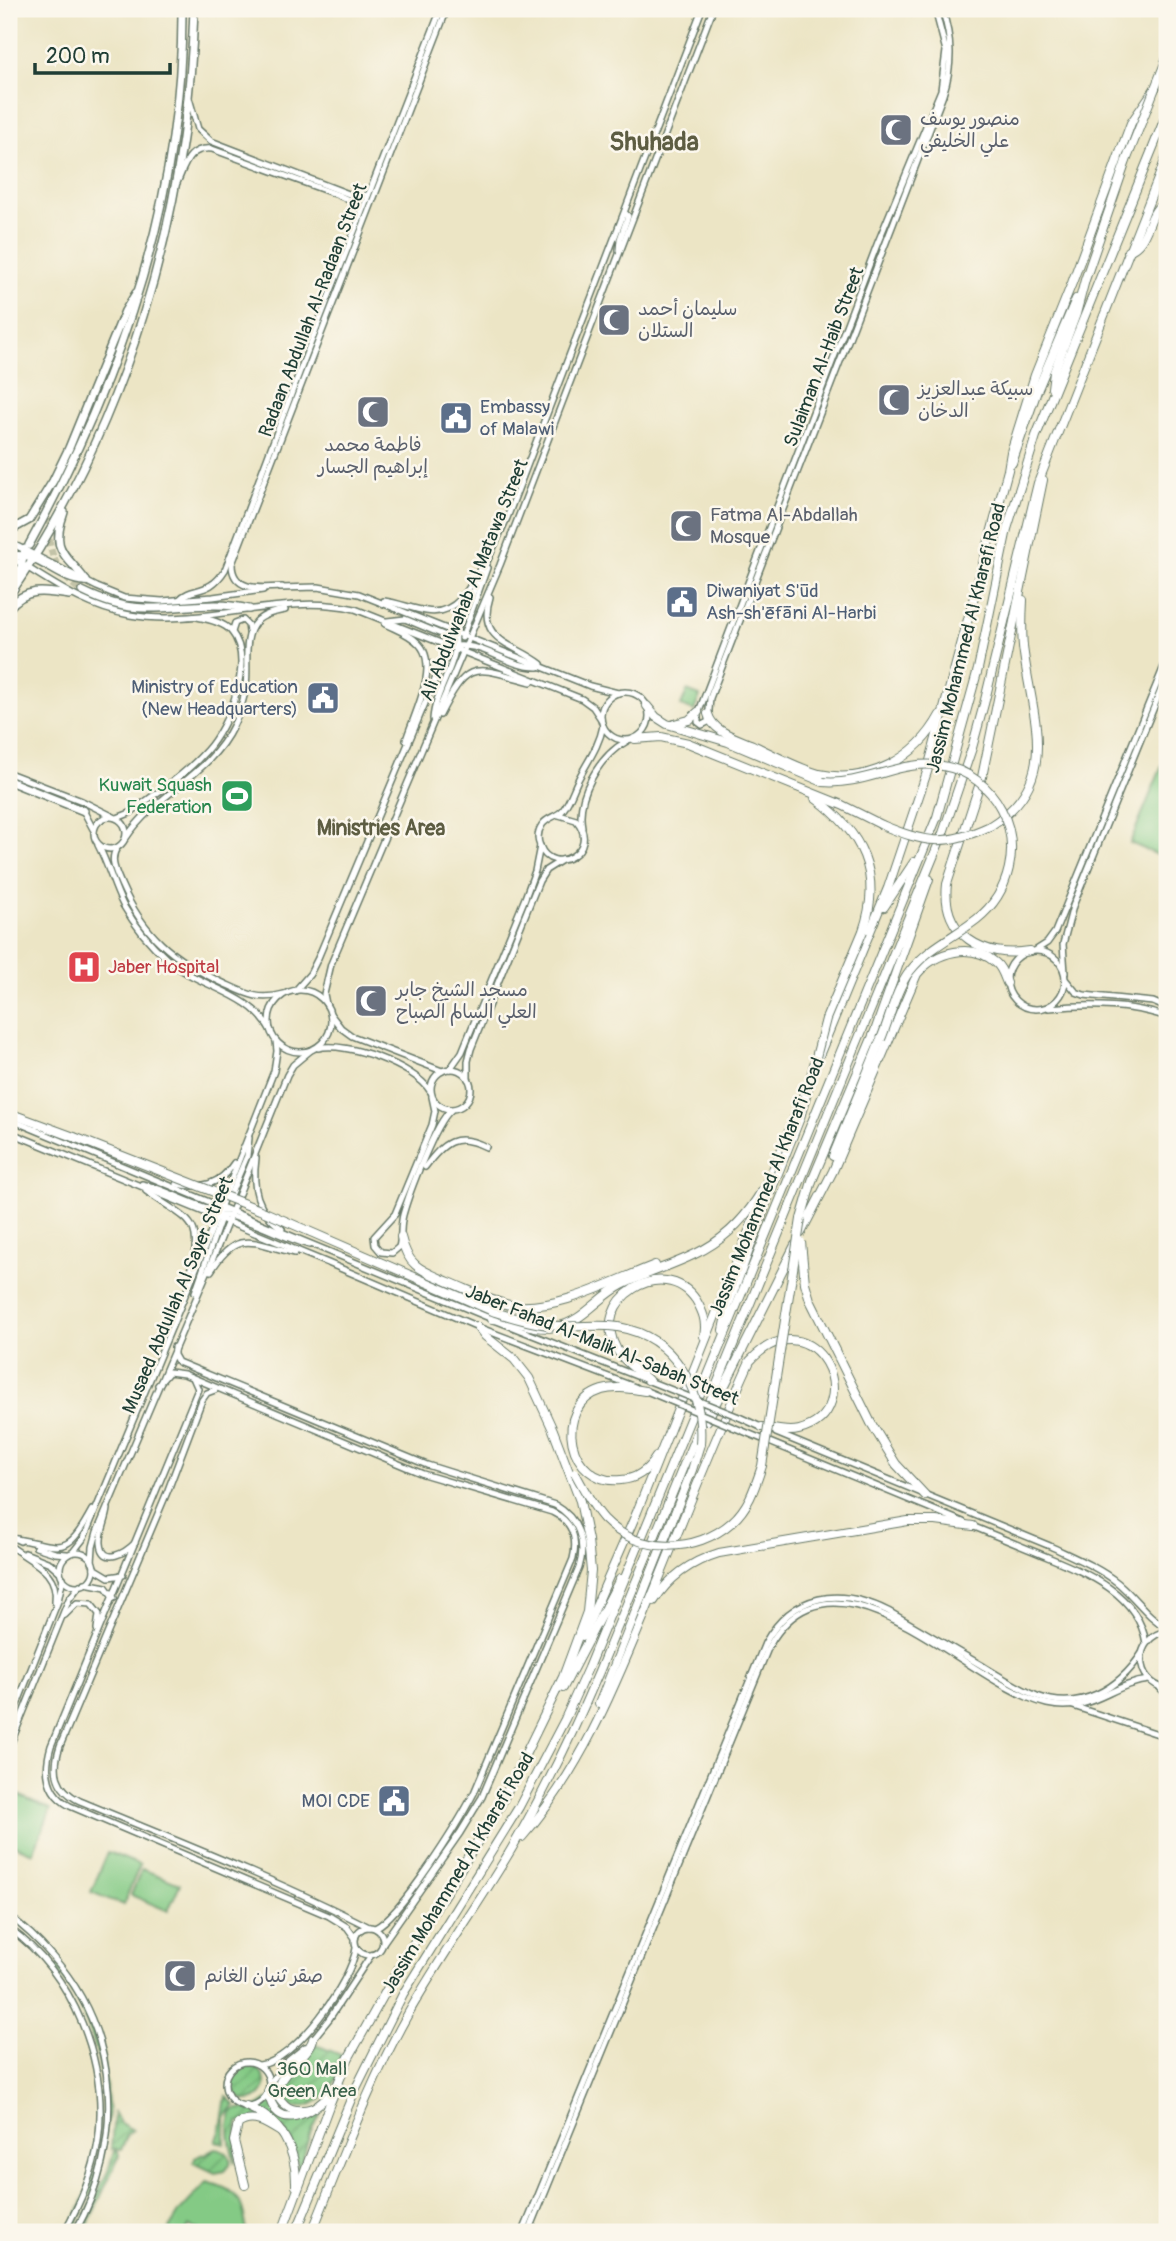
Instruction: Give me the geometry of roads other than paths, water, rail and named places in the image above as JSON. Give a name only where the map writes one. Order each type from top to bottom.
[{"type":"highway","points":[[1052,395],[1054,372],[1076,314],[1085,280],[1126,161],[1167,58]]},
{"type":"highway","points":[[556,1692],[569,1671],[702,1353],[916,805],[947,698],[1011,452],[1035,375],[1131,122],[1167,71]]},
{"type":"highway","name":"Jassim Mohammed Al Kharafi Road","points":[[296,2232],[354,2092],[402,1994],[473,1883],[545,1760],[588,1668],[937,817],[978,669],[1007,529],[1036,436],[1167,113]]},
{"type":"highway","name":"Jassim Mohammed Al Kharafi Road","points":[[312,2232],[393,2041],[424,1985],[510,1850],[576,1726],[680,1475],[943,833],[972,748],[1026,525],[1045,463],[1167,156]]},
{"type":"highway","points":[[1128,251],[1140,244],[1157,208],[1167,201]]},
{"type":"highway","points":[[1008,470],[1051,357],[1085,280]]},
{"type":"highway","points":[[1033,951],[995,951],[972,943],[955,926],[947,906],[946,895],[947,884],[982,777],[1045,463]]},
{"type":"highway","points":[[631,740],[661,737],[679,740],[922,840],[935,841],[974,833],[1002,818],[1022,796],[1034,771],[1038,753],[1038,735],[1023,653],[1025,571]]},
{"type":"highway","points":[[708,714],[711,722],[718,728],[766,751],[821,774],[846,776],[870,772],[894,763],[914,749],[935,725],[947,698]]},
{"type":"highway","points":[[647,706],[656,717],[667,724],[766,751]]},
{"type":"highway","points":[[667,724],[686,722],[698,712]]},
{"type":"highway","points":[[728,742],[823,782],[852,782],[922,764],[954,768],[978,781],[989,791],[1002,810],[1010,832],[1010,866],[997,897],[978,919],[922,957],[908,974],[813,1208]]},
{"type":"highway","points":[[804,790],[846,824],[865,857],[871,894],[868,930]]},
{"type":"highway","points":[[724,1336],[725,1314],[800,1118],[826,1019],[868,930],[911,868],[926,827],[937,817]]},
{"type":"highway","points":[[478,1327],[514,1359],[529,1378],[575,1474],[604,1519],[630,1538],[667,1546],[687,1544],[717,1533],[733,1522],[753,1493],[762,1466],[802,1219],[812,1181],[875,1031],[928,884],[943,833]]},
{"type":"highway","points":[[680,1475],[833,1171],[917,974],[929,961],[943,954],[966,951],[993,961],[1001,968],[1007,983]]},
{"type":"highway","points":[[9,1113],[260,1210],[485,1308],[534,1322],[564,1326],[608,1325],[631,1330],[662,1346],[685,1373],[696,1398],[700,1413],[699,1444],[692,1470],[584,1746]]},
{"type":"highway","points":[[492,1319],[533,1327],[561,1326],[580,1316],[615,1289],[695,1254],[733,1229],[757,1202],[767,1182]]},
{"type":"highway","points":[[802,1219],[801,1259],[810,1300],[871,1423],[896,1465],[925,1495]]},
{"type":"highway","points":[[733,1273],[754,1235]]},
{"type":"highway","points":[[401,1237],[410,1261],[423,1272],[494,1301],[519,1306],[555,1303],[655,1265],[681,1259]]},
{"type":"highway","points":[[485,1308],[547,1308],[658,1269]]},
{"type":"highway","points":[[648,1380],[618,1352],[612,1339],[611,1328],[615,1306],[640,1283],[662,1280],[683,1287],[692,1294],[702,1310],[705,1323],[702,1353]]},
{"type":"highway","points":[[510,1850],[551,1800],[584,1746],[639,1628],[750,1361],[762,1348],[775,1342],[790,1340],[807,1343],[828,1363],[834,1379],[832,1399],[824,1414],[812,1425],[798,1430],[784,1432],[762,1427]]},
{"type":"highway","points":[[645,1391],[612,1388],[602,1390],[584,1400],[573,1417],[572,1446],[588,1472],[606,1480],[616,1481],[644,1471],[663,1446]]},
{"type":"highway","points":[[282,2232],[335,2089],[357,2042],[393,1977],[495,1815],[556,1692],[587,1612],[591,1571],[588,1539],[580,1502],[553,1430]]},
{"type":"highway","points":[[639,1628],[656,1597],[673,1578],[703,1558],[719,1553],[908,1521],[936,1521],[973,1526]]},
{"type":"highway","points":[[534,1737],[572,1673],[608,1597],[631,1562]]},
{"type":"highway","points":[[313,2039],[310,2048],[282,2078],[278,2092],[288,2108],[313,2108]]},
{"type":"highway","points":[[269,2088],[273,2107],[284,2116],[298,2116],[313,2108],[335,2089]]},
{"type":"highway","points":[[246,2106],[266,2116],[289,2143],[295,2164],[296,2195]]},
{"type":"highway","points":[[245,2185],[234,2141],[238,2124],[252,2119],[267,2123],[282,2133]]},
{"type":"main road","points":[[9,596],[74,461],[141,287],[160,210],[172,136],[180,64],[182,9]]},
{"type":"main road","points":[[9,587],[69,496],[94,445],[137,334],[164,244],[174,189],[189,95],[194,9]]},
{"type":"main road","points":[[9,531],[32,516],[57,473],[125,312],[141,287]]},
{"type":"main road","points":[[50,518],[106,394],[114,361]]},
{"type":"main road","points":[[69,496],[59,527],[59,542],[65,558],[86,581]]},
{"type":"main road","points":[[9,556],[28,557],[73,580],[86,581]]},
{"type":"main road","points":[[82,591],[104,601],[132,607],[219,604],[249,609]]},
{"type":"main road","points":[[9,608],[18,598],[30,592],[69,595]]},
{"type":"main road","points":[[9,781],[84,811]]},
{"type":"street","name":"Radaan Abdullah Al-Radaan Street","points":[[344,265],[361,212],[441,9]]},
{"type":"street","name":"Radaan Abdullah Al-Radaan Street","points":[[226,570],[447,9]]},
{"type":"street","name":"Ali Abdulwahab Al Matawa Street","points":[[460,641],[482,586],[488,562],[702,9]]},
{"type":"street","name":"Ali Abdulwahab Al Matawa Street","points":[[460,641],[500,565],[713,9]]},
{"type":"street","name":"Sulaiman Al-Haib Street","points":[[925,135],[945,74],[946,44],[935,9]]},
{"type":"street","name":"Sulaiman Al-Haib Street","points":[[698,712],[943,95],[951,65],[950,38],[942,9]]},
{"type":"street","points":[[189,95],[196,123],[211,141],[353,199],[361,212]]},
{"type":"street","points":[[174,189],[190,156],[196,151],[208,148],[353,199],[368,195]]},
{"type":"street","points":[[620,253],[619,243],[628,216],[625,213]]},
{"type":"street","name":"Sulaiman Al-Haib Street","points":[[708,714],[709,701],[826,386]]},
{"type":"street","name":"Radaan Abdullah Al-Radaan Street","points":[[233,572],[232,564],[270,457]]},
{"type":"street","points":[[9,542],[69,595],[100,608],[129,615],[162,618],[302,606]]},
{"type":"street","points":[[180,599],[183,595],[212,586],[226,570],[229,575],[233,572],[237,580],[247,586],[339,590],[431,612],[447,609],[462,597],[496,544]]},
{"type":"street","points":[[500,565],[487,607],[490,628],[499,640],[544,667]]},
{"type":"street","points":[[86,581],[124,598],[150,601],[282,587]]},
{"type":"street","points":[[376,600],[460,641],[463,652],[588,702],[613,737],[631,740]]},
{"type":"street","points":[[250,632],[263,616],[319,603],[371,615],[449,647],[460,641]]},
{"type":"street","points":[[94,831],[103,818],[115,818],[130,813],[185,771],[212,745],[228,718],[238,686],[239,650],[232,632],[224,625],[190,615]]},
{"type":"street","points":[[371,615],[417,642],[427,661],[427,675],[400,763]]},
{"type":"street","points":[[67,797],[84,811],[117,891],[131,916],[166,958],[194,978],[250,1005],[263,1017],[276,1041],[292,1051],[335,1045],[347,1047],[414,1073],[440,1107],[451,1110],[459,1108],[467,1101],[471,1090],[468,1061],[471,1049],[539,881],[545,870],[571,858],[580,849],[583,842],[580,810],[589,786],[608,757],[641,734],[649,721],[647,706],[632,693],[618,693],[590,686],[544,667],[517,663],[405,619],[387,621]]},
{"type":"street","points":[[232,632],[235,623],[243,620],[250,632],[246,689],[230,733],[207,763],[150,808],[117,848],[113,858],[116,873],[144,925],[182,963],[254,997],[270,998],[295,990],[313,993],[326,1004],[341,1028],[352,1036],[442,1071]]},
{"type":"street","points":[[433,722],[437,695],[460,641]]},
{"type":"street","name":"Ali Abdulwahab Al Matawa Street","points":[[295,990],[310,974],[318,958],[449,647]]},
{"type":"street","name":"Ali Abdulwahab Al Matawa Street","points":[[326,1004],[324,994],[331,964],[463,652]]},
{"type":"street","points":[[1042,1008],[1056,1001],[1064,988],[1063,944],[1073,906],[1167,659]]},
{"type":"street","points":[[416,765],[455,686],[464,677],[476,671],[490,671],[558,690]]},
{"type":"street","points":[[1167,675],[1155,696],[1055,932],[1047,943],[1023,954],[1013,963],[1007,983],[1018,1003],[1030,1009],[1112,1006],[1149,1011],[1167,1017]]},
{"type":"street","points":[[601,719],[605,703],[618,693]]},
{"type":"street","points":[[698,712],[698,720],[702,725],[708,722],[708,714]]},
{"type":"street","points":[[559,815],[568,804],[596,749],[603,726]]},
{"type":"street","points":[[209,735],[212,745]]},
{"type":"street","points":[[9,773],[115,818],[126,829],[126,838]]},
{"type":"street","points":[[562,860],[546,855],[540,846],[538,837],[541,826],[549,818],[559,815],[570,817],[582,830]]},
{"type":"street","points":[[99,845],[107,850],[117,848]]},
{"type":"street","points":[[450,1069],[462,1052],[525,898],[535,871],[540,846]]},
{"type":"street","points":[[1033,951],[1054,957],[1076,992],[1153,1002],[1167,1008]]},
{"type":"street","points":[[194,978],[211,982],[216,980]]},
{"type":"street","points":[[271,1031],[271,1010],[284,994]]},
{"type":"street","points":[[313,1049],[328,1034],[330,1014]]},
{"type":"street","name":"Musaed Abdullah Al Sayer Street","points":[[93,1565],[94,1542],[108,1505],[203,1282],[242,1151],[274,1071],[276,1041]]},
{"type":"street","name":"Musaed Abdullah Al Sayer Street","points":[[71,1553],[84,1538],[182,1299],[223,1213],[257,1151],[287,1075],[293,1065],[313,1049]]},
{"type":"street","points":[[451,1110],[439,1124],[404,1212],[399,1247],[388,1254],[381,1252],[374,1241],[376,1233],[394,1214],[432,1125],[435,1111],[431,1094],[434,1077],[450,1069],[458,1071],[468,1079]]},
{"type":"street","name":"Jaber Fahad Al-Malik Al-Sabah Street","points":[[9,1119],[167,1183],[308,1256],[478,1327],[673,1402],[1101,1581],[1133,1612],[1142,1627],[1146,1643]]},
{"type":"street","points":[[9,1132],[135,1184],[183,1214],[195,1233],[197,1248],[182,1299]]},
{"type":"street","points":[[192,1305],[223,1213],[247,1156],[249,1135]]},
{"type":"street","points":[[420,1172],[437,1151],[449,1142],[469,1140],[486,1147]]},
{"type":"street","points":[[167,1183],[192,1187],[214,1183],[226,1174],[242,1151]]},
{"type":"street","points":[[257,1151],[253,1177],[258,1202],[267,1216],[287,1233]]},
{"type":"street","points":[[135,1184],[162,1189],[292,1241],[320,1247]]},
{"type":"street","name":"Jaber Fahad Al-Malik Al-Sabah Street","points":[[223,1213],[287,1233],[492,1319],[738,1417],[1093,1566],[1112,1579],[1167,1629]]},
{"type":"street","points":[[203,1282],[226,1249],[242,1242],[258,1243],[308,1256]]},
{"type":"street","points":[[174,1347],[175,1359],[187,1366],[427,1465],[550,1502],[572,1518],[580,1535],[582,1557],[482,1797],[466,1825],[377,1952],[371,1955],[336,2009],[313,2039],[280,2069],[269,2088],[259,2102],[246,2106],[236,2103],[230,2098],[225,2087],[226,2078],[230,2070],[239,2063],[250,2062],[259,2065],[266,2072],[269,2088]]},
{"type":"street","points":[[184,1374],[187,1366]]},
{"type":"street","points":[[158,1385],[169,1372],[184,1374],[428,1476],[559,1515],[574,1536],[575,1554],[464,1812],[393,1915],[372,1927],[360,1930],[355,1938]]},
{"type":"street","points":[[192,1378],[198,1389],[47,1758],[46,1773],[50,1787],[70,1806],[329,1916],[347,1927],[355,1938],[356,1948],[347,1975],[319,2019],[274,2062],[259,2065]]},
{"type":"street","points":[[218,1390],[207,1393],[202,1400],[168,1490],[55,1760],[58,1783],[74,1798],[372,1927],[382,1936],[383,1943]]},
{"type":"street","points":[[338,1439],[342,1429]]},
{"type":"street","points":[[473,1489],[477,1485],[476,1480]]},
{"type":"street","points":[[159,1487],[164,1486],[168,1490]]},
{"type":"street","points":[[20,1541],[54,1548],[69,1544],[80,1532],[102,1492]]},
{"type":"street","points":[[108,1505],[101,1542],[105,1552],[111,1556],[120,1556],[140,1534]]},
{"type":"street","points":[[9,1536],[55,1553],[86,1555],[93,1565],[109,1577],[123,1575]]},
{"type":"street","points":[[14,1549],[20,1541]]},
{"type":"street","points":[[14,1549],[50,1563],[70,1584],[99,1584],[106,1587],[114,1598]]},
{"type":"street","points":[[14,1549],[43,1567],[51,1578],[56,1596],[52,1617]]},
{"type":"street","points":[[9,1725],[60,1595],[61,1561],[71,1553]]},
{"type":"street","points":[[9,1748],[69,1599],[92,1576],[93,1565]]},
{"type":"street","points":[[523,2232],[765,1643],[777,1625],[807,1603],[828,1597],[864,1601],[888,1611],[1026,1691],[1054,1700],[1073,1701],[1098,1694],[1126,1674],[1146,1643],[1167,1629]]},
{"type":"street","points":[[60,1620],[74,1605],[84,1602],[90,1604],[98,1611],[96,1641]]},
{"type":"street","points":[[529,2232],[769,1646],[780,1628],[799,1613],[819,1604],[841,1602],[862,1605],[892,1619],[1024,1695],[1053,1705],[1073,1706],[1167,1737]]},
{"type":"street","points":[[1142,1653],[1142,1667],[1149,1680],[1167,1695]]},
{"type":"street","points":[[85,1667],[88,1672],[92,1670]]},
{"type":"street","points":[[1073,1706],[1100,1699],[1132,1683],[1149,1680]]},
{"type":"street","points":[[1160,1688],[1167,1689]]},
{"type":"street","points":[[70,1806],[74,1804],[74,1798]]},
{"type":"street","points":[[124,1829],[128,1821]]},
{"type":"street","points":[[9,1916],[38,1940],[72,1981],[96,2031],[108,2075],[110,2118],[107,2144],[95,2192],[75,2232]]},
{"type":"street","points":[[9,1928],[32,1947],[69,1997],[87,2037],[98,2077],[100,2118],[95,2155],[86,2188],[64,2232]]},
{"type":"street","points":[[356,1948],[361,1953],[371,1955]]},
{"type":"tunnel","points":[[50,518],[49,540],[54,559],[65,577],[82,591]]},
{"type":"place","name":"منصور يوسف علي الخليفي","points":[[896,130]]},
{"type":"place","name":"سليمان أحمد الستلان","points":[[614,320]]},
{"type":"place","name":"سبيكة عبدالعزيز الدخان","points":[[894,400]]},
{"type":"place","name":"فاطمة محمد إبراهيم الجسار","points":[[373,412]]},
{"type":"place","name":"Embassy of Malawi","points":[[456,418]]},
{"type":"place","name":"Fatma Al-Abdallah Mosque","points":[[686,526]]},
{"type":"place","name":"Diwaniyat S'ūd Ash-sh'ēfāni Al-Harbi","points":[[682,602]]},
{"type":"place","name":"Ministry of Education (New Headquarters)","points":[[323,698]]},
{"type":"place","name":"Kuwait Squash Federation","points":[[237,796]]},
{"type":"place","name":"Jaber Hospital","points":[[84,967]]},
{"type":"place","name":"مسجد الشيخ جابر العلي السالم الصباح","points":[[371,1001]]},
{"type":"place","name":"MOI CDE","points":[[394,1801]]},
{"type":"place","name":"صقر ثنيان الغانم","points":[[180,1976]]},
{"type":"district","name":"Shuhada","points":[[654,142]]},
{"type":"district","name":"Ministries Area","points":[[381,828]]},
{"type":"park label","name":"360 Mall Green Area","points":[[312,2080]]}]
